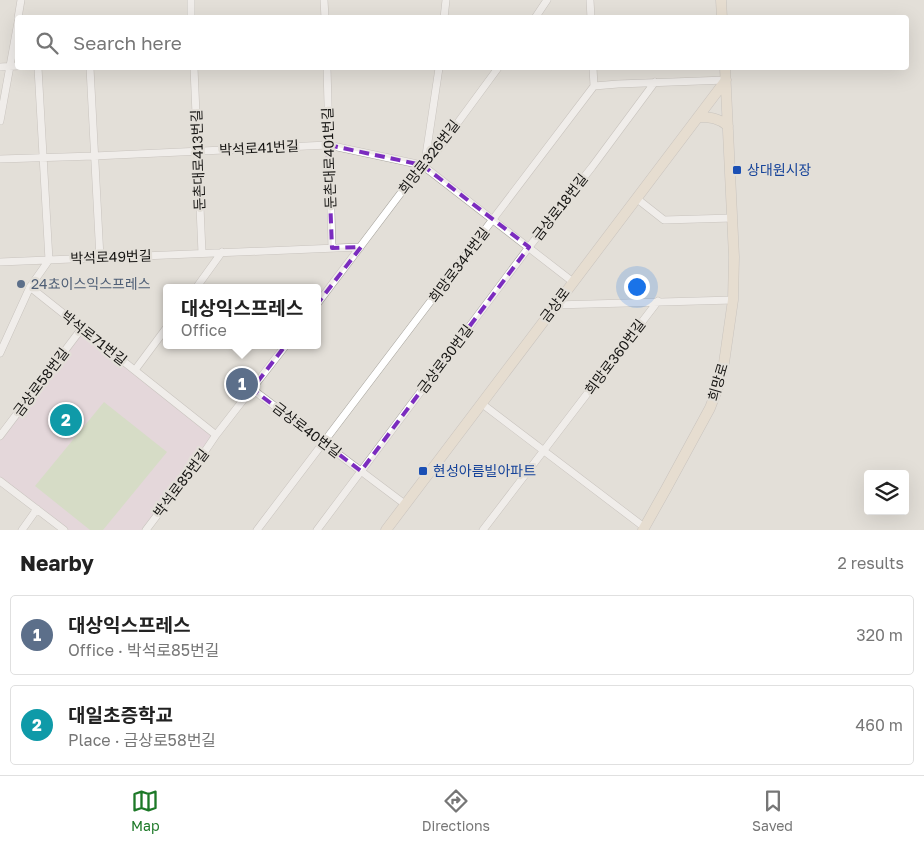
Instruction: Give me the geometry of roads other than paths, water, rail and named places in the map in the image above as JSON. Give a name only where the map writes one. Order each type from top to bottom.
[{"type":"street","points":[[19,15],[22,0]]},
{"type":"street","points":[[191,0],[192,15]]},
{"type":"street","points":[[324,0],[325,15]]},
{"type":"street","points":[[444,15],[446,0]]},
{"type":"street","points":[[536,15],[547,0]]},
{"type":"street","points":[[590,0],[591,15]]},
{"type":"street","points":[[721,0],[722,15]]},
{"type":"street","points":[[0,66],[14,66],[0,122]]},
{"type":"street","points":[[0,353],[30,287],[48,260],[38,70]]},
{"type":"street","points":[[90,70],[100,258]]},
{"type":"street","name":"둔촌대로413번길","points":[[194,70],[202,253]]},
{"type":"street","name":"둔촌대로401번길","points":[[327,70],[332,248]]},
{"type":"street","points":[[423,164],[439,70]]},
{"type":"street","name":"희망로326번길","points":[[360,247],[423,164],[434,155],[497,70]]},
{"type":"street","points":[[593,70],[594,86],[726,80]]},
{"type":"street","name":"희망로","points":[[644,529],[710,408],[724,363],[733,300],[734,257],[725,70]]},
{"type":"street","name":"금상로","points":[[389,529],[481,403],[726,80]]},
{"type":"street","name":"금상로18번길","points":[[488,302],[655,82]]},
{"type":"street","name":"희망로344번길","points":[[258,530],[594,86]]},
{"type":"street","points":[[698,117],[717,119],[728,126]]},
{"type":"street","name":"박석로41번길","points":[[0,159],[328,145],[423,164]]},
{"type":"street","name":"금상로18번길","points":[[423,164],[573,282]]},
{"type":"street","points":[[636,198],[664,220],[732,218]]},
{"type":"street","points":[[321,299],[360,247]]},
{"type":"street","name":"박석로49번길","points":[[0,262],[360,247]]},
{"type":"street","points":[[199,284],[222,252]]},
{"type":"street","name":"박석로71번길","points":[[30,287],[135,370]]},
{"type":"street","name":"희망로360번길","points":[[555,305],[733,300]]},
{"type":"street","name":"희망로360번길","points":[[483,530],[658,301]]},
{"type":"street","name":"금상로30번길","points":[[362,471],[488,302]]},
{"type":"street","name":"금상로58번길","points":[[0,436],[82,328]]},
{"type":"street","points":[[135,370],[163,332]]},
{"type":"street","name":"박석로85번길","points":[[146,530],[283,349]]},
{"type":"street","name":"박석로85번길","points":[[135,370],[216,435]]},
{"type":"street","name":"금상로40번길","points":[[252,389],[406,505]]},
{"type":"street","points":[[481,403],[644,529]]},
{"type":"street","points":[[317,530],[362,471]]},
{"type":"street","points":[[0,481],[64,530]]},
{"type":"street","points":[[22,530],[37,509]]},
{"type":"place","name":"상대원시장","points":[[737,170]]},
{"type":"place","name":"24쵸이스익스프레스","points":[[21,284]]},
{"type":"place","name":"대상익스프레스","points":[[242,384]]},
{"type":"place","name":"대일초증학교","points":[[66,420]]},
{"type":"place","name":"현성아름빌아파트","points":[[423,471]]}]
